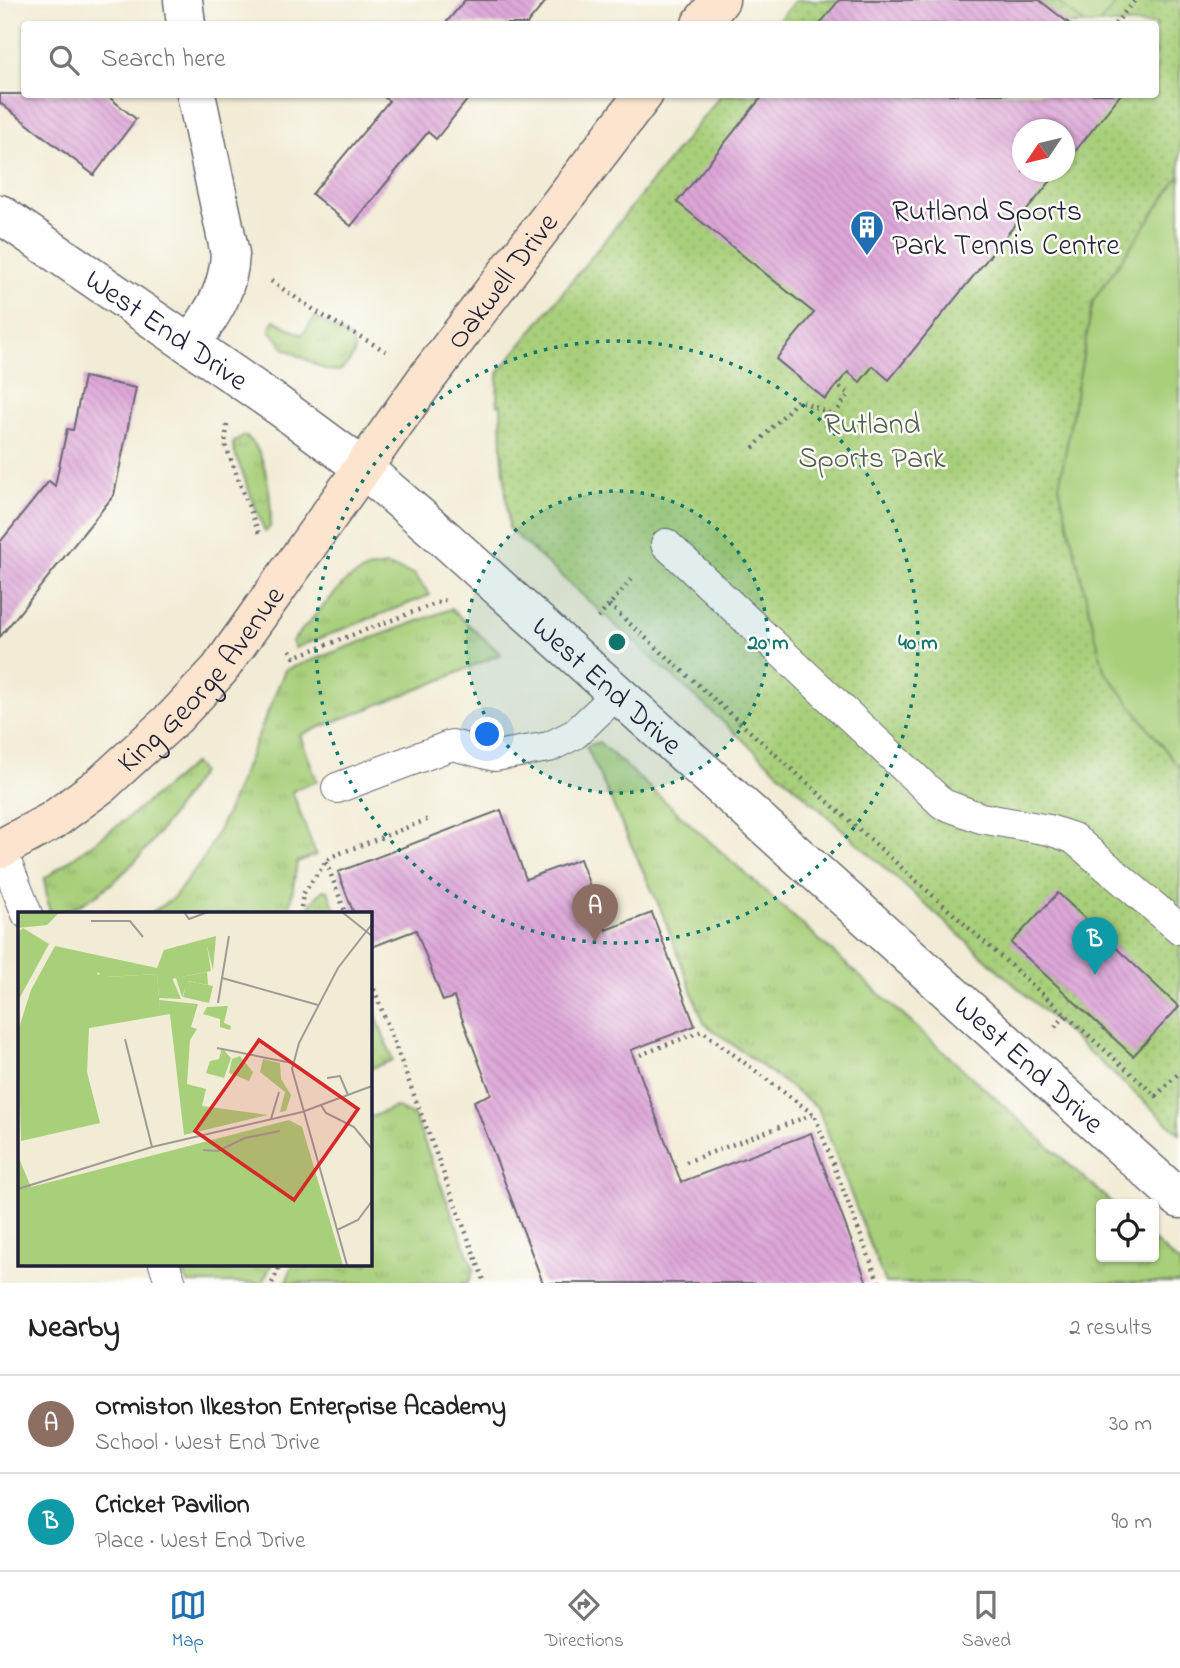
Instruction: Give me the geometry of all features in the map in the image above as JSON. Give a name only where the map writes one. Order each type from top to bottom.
[{"type":"main road","points":[[703,21],[720,0]]},
{"type":"main road","name":"Oakwell Drive","points":[[363,468],[426,379],[641,98]]},
{"type":"main road","name":"King George Avenue","points":[[1,849],[52,821],[102,784],[175,717],[219,670],[363,468]]},
{"type":"street","points":[[183,0],[186,21]]},
{"type":"street","points":[[191,344],[224,290],[229,274],[230,254],[197,98]]},
{"type":"street","name":"West End Drive","points":[[0,214],[191,344],[363,468],[1180,1199]]},
{"type":"lane","points":[[666,544],[943,804],[981,818],[1049,830],[1073,838],[1180,929]]},
{"type":"lane","points":[[337,788],[452,745],[495,756],[549,747],[575,734],[617,694]]},
{"type":"lane","points":[[1,849],[26,912]]},
{"type":"lane","points":[[165,1266],[171,1283]]},
{"type":"path","points":[[1118,21],[1135,0]]},
{"type":"path","points":[[230,254],[320,314],[389,354]]},
{"type":"path","points":[[753,448],[798,400],[834,415],[849,394],[837,385]]},
{"type":"path","points":[[228,422],[225,444],[261,538]]},
{"type":"path","points":[[595,621],[632,579]]},
{"type":"path","points":[[284,640],[294,657],[449,598]]},
{"type":"path","points":[[610,605],[1156,1096],[1180,1072]]},
{"type":"path","points":[[300,912],[303,894],[332,856],[429,819]]},
{"type":"path","points":[[326,861],[345,912]]},
{"type":"path","points":[[371,981],[485,1283]]},
{"type":"path","points":[[640,1055],[702,1031],[814,1114],[879,1283]]},
{"type":"path","points":[[686,1162],[814,1114]]},
{"type":"path","points":[[272,1283],[280,1266]]},
{"type":"green space","name":"Rutland Sports Park","points":[[795,0],[1180,0],[1180,1134],[509,529],[501,405],[497,404],[498,373],[719,98],[1159,98],[1159,21],[778,21]]},
{"type":"green space","points":[[1055,0],[1119,0],[1102,21],[1081,21]]},
{"type":"green space","points":[[1180,175],[1180,769],[1104,670],[1059,487],[1093,301]]},
{"type":"green space","points":[[315,317],[352,340],[355,352],[340,371],[326,370],[284,348],[270,330],[274,320],[302,335]]},
{"type":"green space","points":[[244,436],[258,451],[267,477],[271,517],[270,527],[265,532],[233,448],[233,443]]},
{"type":"green space","points":[[387,566],[414,574],[430,595],[295,648],[292,641],[346,581],[367,569]]},
{"type":"green space","points":[[451,609],[501,654],[300,735],[317,781],[292,791],[316,855],[297,862],[289,912],[153,912],[174,897],[206,855],[226,814],[285,670]]},
{"type":"green space","points":[[599,742],[1107,1199],[1096,1199],[1096,1262],[1159,1262],[1159,1245],[1180,1264],[1180,1283],[885,1283],[818,1108],[704,1023],[661,910],[586,746]]},
{"type":"green space","points":[[194,763],[201,772],[148,846],[118,878],[81,904],[62,912],[50,912],[44,879],[129,817]]},
{"type":"green space","points":[[323,890],[328,891],[336,912],[309,912],[311,903]]},
{"type":"green space","points":[[371,1003],[393,1060],[371,1068]]},
{"type":"green space","points":[[395,1107],[414,1116],[474,1270],[468,1283],[286,1283],[292,1266],[371,1266],[371,1117]]},
{"type":"green space","points":[[181,1266],[271,1266],[262,1283],[188,1283]]},
{"type":"building","points":[[465,0],[547,0],[530,21],[448,21]]},
{"type":"building","points":[[839,0],[1039,0],[1066,21],[822,21]]},
{"type":"building","points":[[0,94],[21,94],[21,98],[110,98],[136,119],[94,175],[0,103]]},
{"type":"building","points":[[385,98],[469,98],[436,139],[428,132],[351,226],[312,194],[389,101]]},
{"type":"building","name":"Rutland Sports Park Tennis Centre","points":[[761,98],[1118,98],[1075,152],[1075,119],[1012,119],[1012,182],[1050,182],[889,380],[873,366],[860,382],[848,372],[825,399],[776,359],[814,313],[677,202]]},
{"type":"building","points":[[84,377],[136,388],[114,495],[0,637],[0,542],[49,481],[55,486],[67,429],[73,430]]},
{"type":"building","points":[[501,810],[526,879],[580,859],[606,930],[652,913],[695,1026],[631,1050],[681,1182],[811,1133],[867,1283],[543,1283],[474,1101],[491,1094],[454,997],[443,1001],[416,930],[371,947],[371,912],[353,912],[338,872]]},
{"type":"building","points":[[1058,893],[1179,1007],[1133,1056],[1011,943]]},
{"type":"place","name":"Rutland Sports Park Tennis Centre","points":[[867,257]]},
{"type":"place","name":"Ormiston Ilkeston Enterprise Academy","points":[[595,942]]},
{"type":"place","name":"Cricket Pavilion","points":[[1095,975]]}]
